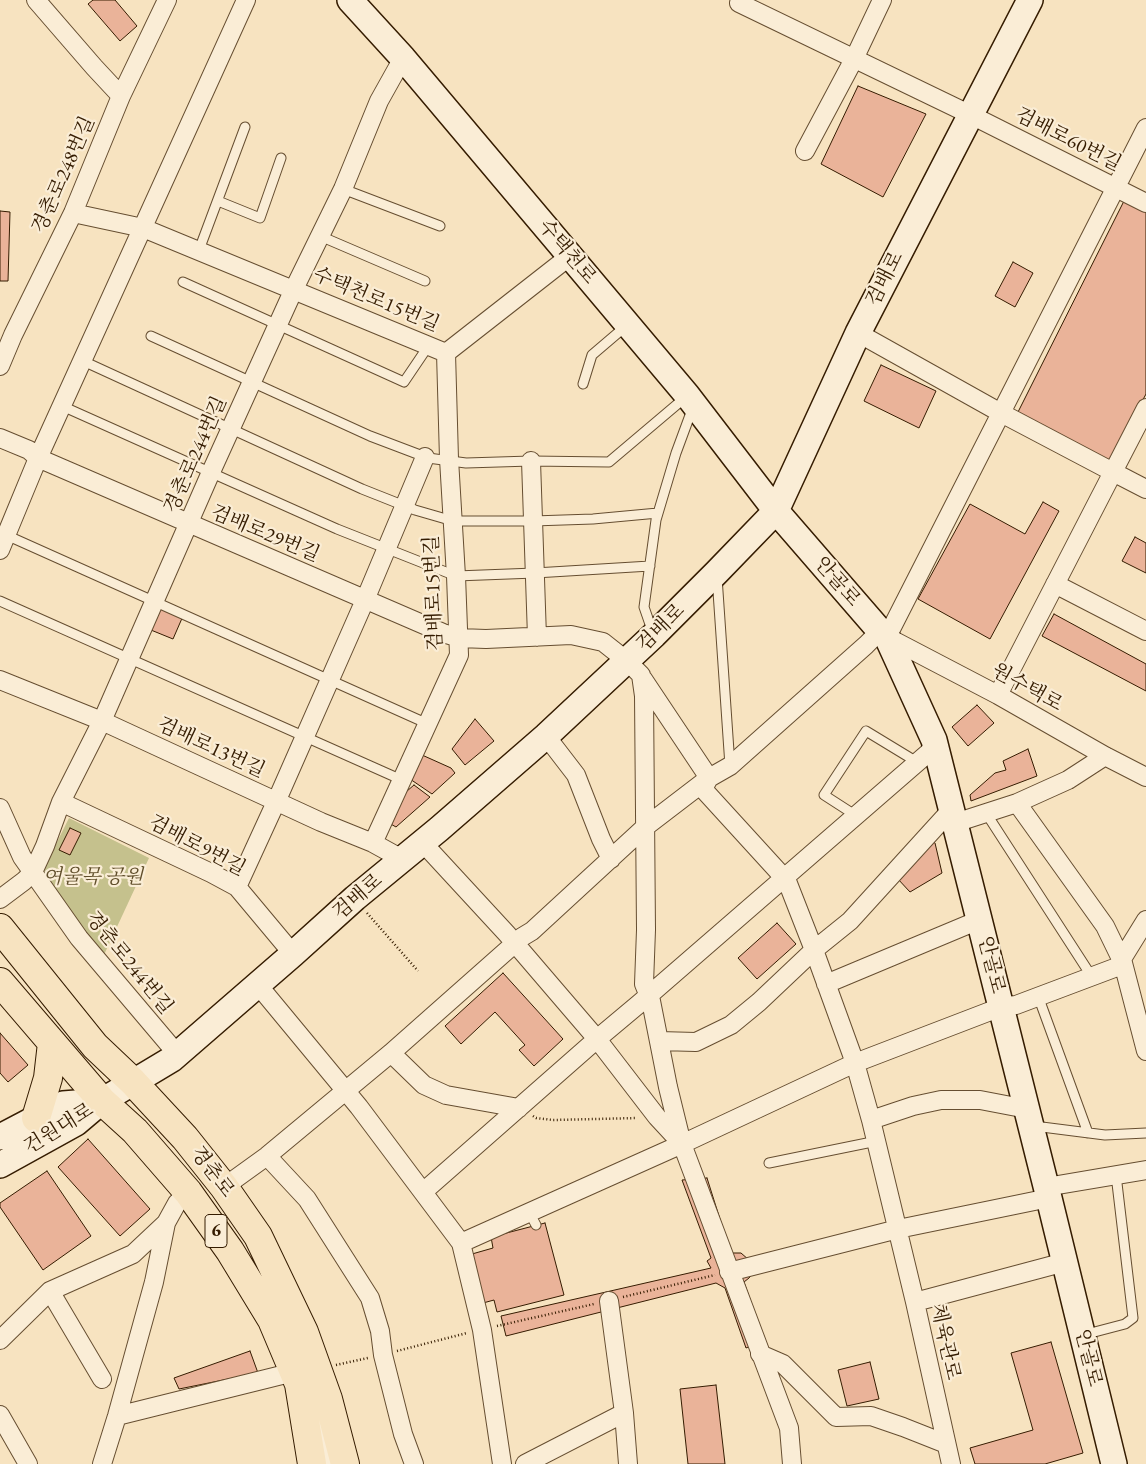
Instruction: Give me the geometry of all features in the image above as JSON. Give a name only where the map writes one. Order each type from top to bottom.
[{"type":"main road","name":"경춘로","points":[[0,928],[95,1046],[133,1082],[185,1138],[224,1186],[258,1236],[304,1332],[304,1375],[312,1464]]},
{"type":"main road","name":"경춘로","points":[[0,982],[102,1102],[135,1131],[188,1192],[230,1251],[304,1375],[328,1400],[345,1464]]},
{"type":"main road","points":[[36,1118],[48,1078],[52,1043]]},
{"type":"street","points":[[36,0],[121,96]]},
{"type":"street","name":"경춘로248번길","points":[[0,366],[72,213],[121,96],[167,0]]},
{"type":"street","points":[[3,543],[38,458],[246,0]]},
{"type":"street","name":"수택천로","points":[[350,0],[403,58],[628,324],[776,511]]},
{"type":"street","name":"검배로60번길","points":[[740,0],[739,3],[971,115],[1146,203]]},
{"type":"street","points":[[804,151],[854,59],[882,0]]},
{"type":"street","name":"검배로","points":[[102,1102],[178,1055],[355,898],[423,843],[546,736],[634,668],[654,635],[776,511],[858,333],[1030,0]]},
{"type":"street","name":"경춘로244번길","points":[[0,899],[33,872],[61,802],[102,721],[230,429],[294,289],[343,189],[379,101],[403,58]]},
{"type":"street","points":[[224,1186],[267,1156],[391,1053],[515,943],[532,931],[646,827],[709,778],[730,766],[866,645],[883,634],[1001,413],[1146,128]]},
{"type":"street","name":"수택천로15번길","points":[[72,213],[143,228],[446,352],[570,256]]},
{"type":"street","points":[[858,333],[1001,413],[1146,489]]},
{"type":"street","name":"검배로15번길","points":[[373,843],[459,655],[449,459],[446,352]]},
{"type":"street","points":[[998,696],[1146,408]]},
{"type":"street","name":"검배로29번길","points":[[0,438],[29,450],[38,458],[443,633],[459,638],[486,639],[571,635],[603,642],[634,668],[709,778]]},
{"type":"street","points":[[237,887],[365,600],[425,456]]},
{"type":"street","points":[[532,461],[537,636]]},
{"type":"street","name":"안골로","points":[[776,511],[883,634],[934,740],[926,754],[953,817],[1048,1192],[1114,1464]]},
{"type":"street","points":[[1055,584],[1146,631]]},
{"type":"street","name":"원수택로","points":[[883,634],[1105,756],[1146,776]]},
{"type":"street","points":[[634,668],[644,696],[646,827],[644,984],[649,996],[682,1144],[789,1428],[792,1464]]},
{"type":"street","name":"검배로13번길","points":[[0,680],[102,721],[276,802],[373,843],[402,859]]},
{"type":"street","points":[[546,736],[576,775],[610,859]]},
{"type":"street","points":[[423,1192],[596,1039],[649,996],[926,754]]},
{"type":"street","points":[[659,1041],[696,1042],[731,1025],[760,1002],[814,950],[850,921],[953,817],[986,813],[1017,803],[1068,780],[1105,756]]},
{"type":"street","name":"체육관로","points":[[709,778],[704,789],[787,882],[855,1063],[898,1229],[951,1464]]},
{"type":"street","name":"검배로9번길","points":[[61,802],[237,887],[294,954]]},
{"type":"street","points":[[1017,803],[1104,926],[1121,960],[1146,1051]]},
{"type":"street","name":"경춘로244번길","points":[[0,808],[22,857],[79,938],[178,1055]]},
{"type":"street","points":[[423,843],[515,943],[682,1144]]},
{"type":"street","points":[[826,984],[979,920]]},
{"type":"street","points":[[461,1243],[533,1219],[682,1144],[855,1063],[1001,1007],[1016,1005],[1060,990],[1117,967],[1146,920]]},
{"type":"street","points":[[258,985],[345,1091],[461,1243],[482,1330],[502,1464]]},
{"type":"street","points":[[391,1053],[424,1085],[446,1095],[519,1108]]},
{"type":"street","points":[[871,1120],[913,1106],[942,1100],[980,1100],[1029,1118]]},
{"type":"street","name":"건원대로","points":[[0,1137],[63,1104],[102,1102]]},
{"type":"street","name":"건원대로","points":[[0,1165],[76,1123],[102,1102]]},
{"type":"street","points":[[267,1156],[307,1200],[370,1298],[380,1331],[383,1355],[403,1434],[414,1464]]},
{"type":"street","points":[[729,1272],[1116,1175],[1146,1170]]},
{"type":"street","points":[[102,1464],[154,1282],[166,1223],[177,1203],[188,1192]]},
{"type":"street","points":[[0,1340],[50,1291],[133,1254],[166,1223]]},
{"type":"street","points":[[915,1302],[1065,1262]]},
{"type":"street","points":[[50,1291],[102,1379]]},
{"type":"street","points":[[609,1300],[624,1413],[628,1464]]},
{"type":"street","points":[[760,1354],[783,1364],[836,1417],[871,1416],[946,1444]]},
{"type":"street","points":[[117,1416],[304,1375]]},
{"type":"street","points":[[525,1464],[624,1413]]},
{"type":"street","points":[[0,1416],[28,1464]]},
{"type":"lane","points":[[199,250],[245,128]]},
{"type":"lane","points":[[218,201],[260,218],[281,158]]},
{"type":"lane","points":[[343,189],[440,226]]},
{"type":"lane","points":[[320,236],[425,281]]},
{"type":"lane","points":[[183,282],[404,382],[429,346]]},
{"type":"lane","points":[[583,384],[592,356],[628,324]]},
{"type":"lane","points":[[151,336],[370,436],[425,456],[466,462],[609,462],[690,400]]},
{"type":"lane","points":[[83,361],[362,489],[404,506],[453,521],[533,521],[658,513]]},
{"type":"lane","points":[[654,635],[644,606],[658,513],[690,400]]},
{"type":"lane","points":[[62,406],[337,529],[456,576],[535,574],[650,566]]},
{"type":"lane","points":[[3,543],[154,601],[428,724]]},
{"type":"lane","points":[[717,572],[730,766]]},
{"type":"lane","points":[[0,601],[402,780]]},
{"type":"lane","points":[[855,815],[824,795],[866,732],[926,754]]},
{"type":"lane","points":[[986,813],[1092,977]]},
{"type":"lane","points":[[1038,996],[1088,1133]]},
{"type":"lane","points":[[1029,1118],[1088,1133],[1105,1135],[1146,1133]]},
{"type":"lane","points":[[769,1163],[876,1141]]},
{"type":"lane","points":[[1083,1335],[1125,1324],[1133,1318],[1116,1175]]},
{"type":"lane","points":[[304,1375],[329,1464]]},
{"type":"path","points":[[355,898],[418,971]]},
{"type":"path","points":[[519,1108],[536,1118],[554,1120],[658,1117]]},
{"type":"path","points":[[304,1375],[482,1330],[729,1272]]},
{"type":"green space","name":"여울목 공원","points":[[69,818],[149,858],[103,957],[41,874]]},
{"type":"building","points":[[93,0],[115,0],[137,26],[120,41],[88,4]]},
{"type":"building","points":[[858,86],[926,114],[883,197],[821,164]]},
{"type":"building","points":[[1126,197],[1146,207],[1146,394],[1109,463],[1017,414]]},
{"type":"building","points":[[0,211],[10,212],[8,281],[0,281]]},
{"type":"building","points":[[1013,262],[1033,273],[1015,307],[995,296]]},
{"type":"building","points":[[881,365],[936,391],[919,428],[864,401]]},
{"type":"building","points":[[1043,502],[1059,511],[990,639],[918,599],[970,504],[1025,534]]},
{"type":"building","points":[[1135,537],[1146,543],[1146,573],[1122,561]]},
{"type":"building","points":[[158,606],[183,616],[173,639],[146,628]]},
{"type":"building","points":[[1054,614],[1146,664],[1146,691],[1042,636]]},
{"type":"building","points":[[977,705],[994,723],[968,746],[952,727]]},
{"type":"building","points":[[475,719],[494,741],[465,765],[452,749]]},
{"type":"building","points":[[1028,749],[1037,776],[971,801],[970,795],[995,773],[1006,770],[1003,761]]},
{"type":"building","points":[[422,755],[451,768],[455,773],[432,794],[410,779]]},
{"type":"building","points":[[414,785],[430,797],[396,827],[389,823],[399,798]]},
{"type":"building","points":[[70,828],[81,833],[70,855],[59,850]]},
{"type":"building","points":[[931,840],[935,843],[942,873],[910,892],[897,878]]},
{"type":"building","points":[[777,923],[796,944],[757,979],[738,958]]},
{"type":"building","points":[[503,973],[563,1039],[534,1066],[519,1050],[525,1045],[495,1012],[461,1044],[445,1026]]},
{"type":"building","points":[[0,1033],[28,1065],[8,1082],[0,1073]]},
{"type":"building","points":[[88,1139],[150,1209],[120,1236],[58,1167]]},
{"type":"building","points":[[47,1171],[91,1236],[43,1270],[0,1207],[0,1203]]},
{"type":"building","points":[[707,1178],[730,1251],[732,1253],[741,1253],[749,1260],[754,1272],[744,1282],[764,1340],[746,1348],[725,1288],[716,1283],[506,1336],[501,1316],[711,1268],[707,1261],[711,1258],[682,1180]]},
{"type":"building","points":[[545,1223],[564,1295],[497,1312],[494,1300],[483,1303],[472,1254],[493,1248],[491,1237]]},
{"type":"building","points":[[1051,1342],[1083,1453],[1045,1464],[975,1464],[970,1448],[1033,1430],[1011,1353]]},
{"type":"building","points":[[250,1351],[258,1373],[179,1389],[174,1378]]},
{"type":"building","points":[[870,1362],[879,1399],[847,1406],[838,1370]]},
{"type":"building","points":[[716,1385],[725,1464],[688,1464],[680,1389]]}]
